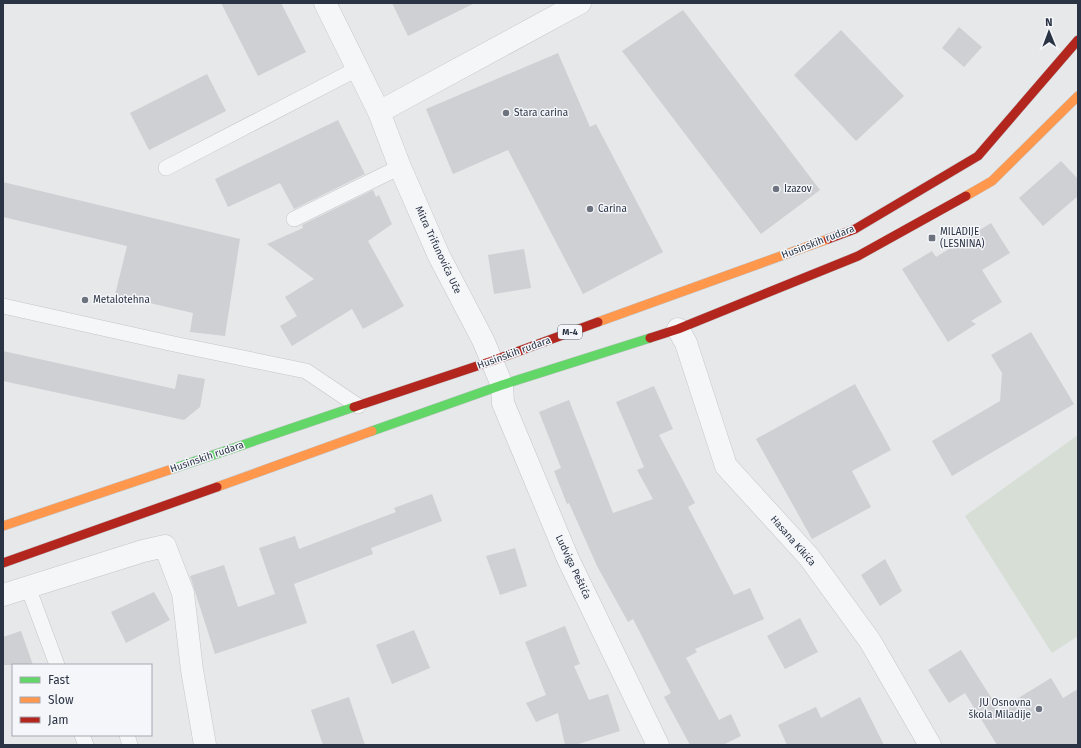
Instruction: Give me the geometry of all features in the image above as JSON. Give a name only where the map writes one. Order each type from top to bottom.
[{"type":"main road","name":"Husinskih rudara","points":[[3,526],[492,361],[855,228],[978,156],[1078,40]]},
{"type":"main road","points":[[3,563],[502,385],[678,329],[858,256],[992,181],[1078,96]]},
{"type":"street","name":"Mitra Trifunovića Uče","points":[[325,3],[379,112],[400,167],[439,256],[483,340],[502,385]]},
{"type":"street","points":[[379,112],[580,3]]},
{"type":"street","name":"Hasana Kikića","points":[[678,329],[686,343],[726,466],[809,557],[870,641],[930,745]]},
{"type":"street","name":"Ludviga Peštića","points":[[502,385],[502,404],[568,558],[658,745]]},
{"type":"street","points":[[3,595],[143,551],[165,546],[183,593],[192,670],[205,745]]},
{"type":"lane","points":[[166,168],[357,69]]},
{"type":"lane","points":[[294,219],[400,167]]},
{"type":"lane","points":[[3,306],[174,344],[306,371],[358,406]]},
{"type":"lane","points":[[28,587],[57,664]]},
{"type":"shaded area","points":[[1078,435],[1078,636],[1052,653],[965,516]]},
{"type":"building","points":[[221,3],[281,3],[306,52],[258,76]]},
{"type":"building","points":[[392,3],[475,3],[408,36]]},
{"type":"building","points":[[683,10],[820,190],[761,234],[622,51]]},
{"type":"building","points":[[959,27],[982,47],[964,67],[942,48]]},
{"type":"building","points":[[841,30],[904,96],[856,141],[794,75]]},
{"type":"building","points":[[558,53],[590,127],[596,124],[663,252],[583,294],[508,150],[453,174],[426,109]]},
{"type":"building","points":[[207,74],[226,111],[149,150],[130,113]]},
{"type":"building","points":[[338,120],[365,174],[294,209],[280,183],[228,207],[215,179]]},
{"type":"building","points":[[1061,161],[1078,179],[1078,196],[1043,226],[1019,198]]},
{"type":"building","points":[[3,182],[240,239],[225,336],[190,332],[193,313],[115,295],[127,246],[3,217]]},
{"type":"building","points":[[373,190],[376,197],[379,195],[392,224],[368,241],[404,306],[363,329],[352,309],[292,346],[280,326],[297,316],[285,297],[314,279],[267,244],[303,228],[302,225]]},
{"type":"building","points":[[991,223],[1010,253],[982,270],[1002,302],[971,321],[976,324],[948,342],[902,269],[932,251],[936,257]]},
{"type":"building","points":[[524,249],[531,288],[494,294],[488,255]]},
{"type":"building","points":[[1031,332],[1074,404],[952,476],[932,441],[1000,401],[1002,373],[991,355]]},
{"type":"building","points":[[3,351],[175,389],[178,374],[205,379],[200,407],[184,420],[3,381]]},
{"type":"building","points":[[855,384],[891,450],[852,471],[871,507],[812,539],[756,439]]},
{"type":"building","points":[[654,386],[673,429],[659,435],[695,503],[688,507],[734,595],[750,588],[764,619],[695,649],[697,652],[686,658],[719,720],[731,714],[741,736],[723,745],[690,745],[664,697],[671,693],[633,619],[628,622],[597,566],[569,503],[567,504],[554,471],[561,468],[539,412],[569,400],[613,513],[653,499],[637,470],[644,467],[616,402]]},
{"type":"building","points":[[432,494],[442,521],[371,548],[373,554],[294,584],[307,623],[215,654],[190,576],[224,565],[238,607],[275,594],[259,548],[295,536],[299,549],[396,512],[394,508]]},
{"type":"building","points":[[515,548],[527,586],[500,595],[486,556]]},
{"type":"building","points":[[885,559],[902,591],[880,606],[861,575]]},
{"type":"building","points":[[154,592],[170,620],[126,643],[111,612]]},
{"type":"building","points":[[800,618],[818,652],[785,669],[767,636]]},
{"type":"building","points":[[565,626],[580,664],[574,666],[589,700],[608,694],[620,731],[575,745],[565,745],[558,713],[536,722],[526,703],[546,695],[525,642]]},
{"type":"building","points":[[414,630],[430,668],[392,684],[376,645]]},
{"type":"building","points":[[21,631],[33,664],[3,665],[3,637]]},
{"type":"building","name":"JU Osnovna škola Miladije","points":[[961,650],[999,710],[1051,678],[1063,698],[1078,689],[1078,745],[997,745],[965,693],[949,703],[928,670]]},
{"type":"building","points":[[349,697],[365,745],[323,745],[311,710]]},
{"type":"building","points":[[860,697],[884,745],[787,745],[778,725],[816,707],[821,718]]},
{"type":"traffic: fast","points":[[372,431],[502,385],[650,338]]},
{"type":"traffic: fast","points":[[172,469],[354,407]]},
{"type":"traffic: slow","points":[[966,196],[992,181],[1078,96]]},
{"type":"traffic: slow","points":[[598,322],[828,239]]},
{"type":"traffic: slow","points":[[217,487],[372,431]]},
{"type":"traffic: slow","points":[[3,526],[172,469]]},
{"type":"traffic: jam","points":[[828,239],[855,229],[978,156],[1078,40]]},
{"type":"traffic: jam","points":[[650,338],[678,329],[858,256],[966,196]]},
{"type":"traffic: jam","points":[[354,407],[492,361],[598,322]]},
{"type":"traffic: jam","points":[[3,563],[217,487]]},
{"type":"place","name":"Stara carina","points":[[506,113]]},
{"type":"place","name":"Izazov","points":[[776,189]]},
{"type":"place","name":"Carina","points":[[590,209]]},
{"type":"place","name":"MILADIJE (LESNINA)","points":[[932,238]]},
{"type":"place","name":"Metalotehna","points":[[85,300]]},
{"type":"place","name":"JU Osnovna škola Miladije","points":[[1039,709]]}]
